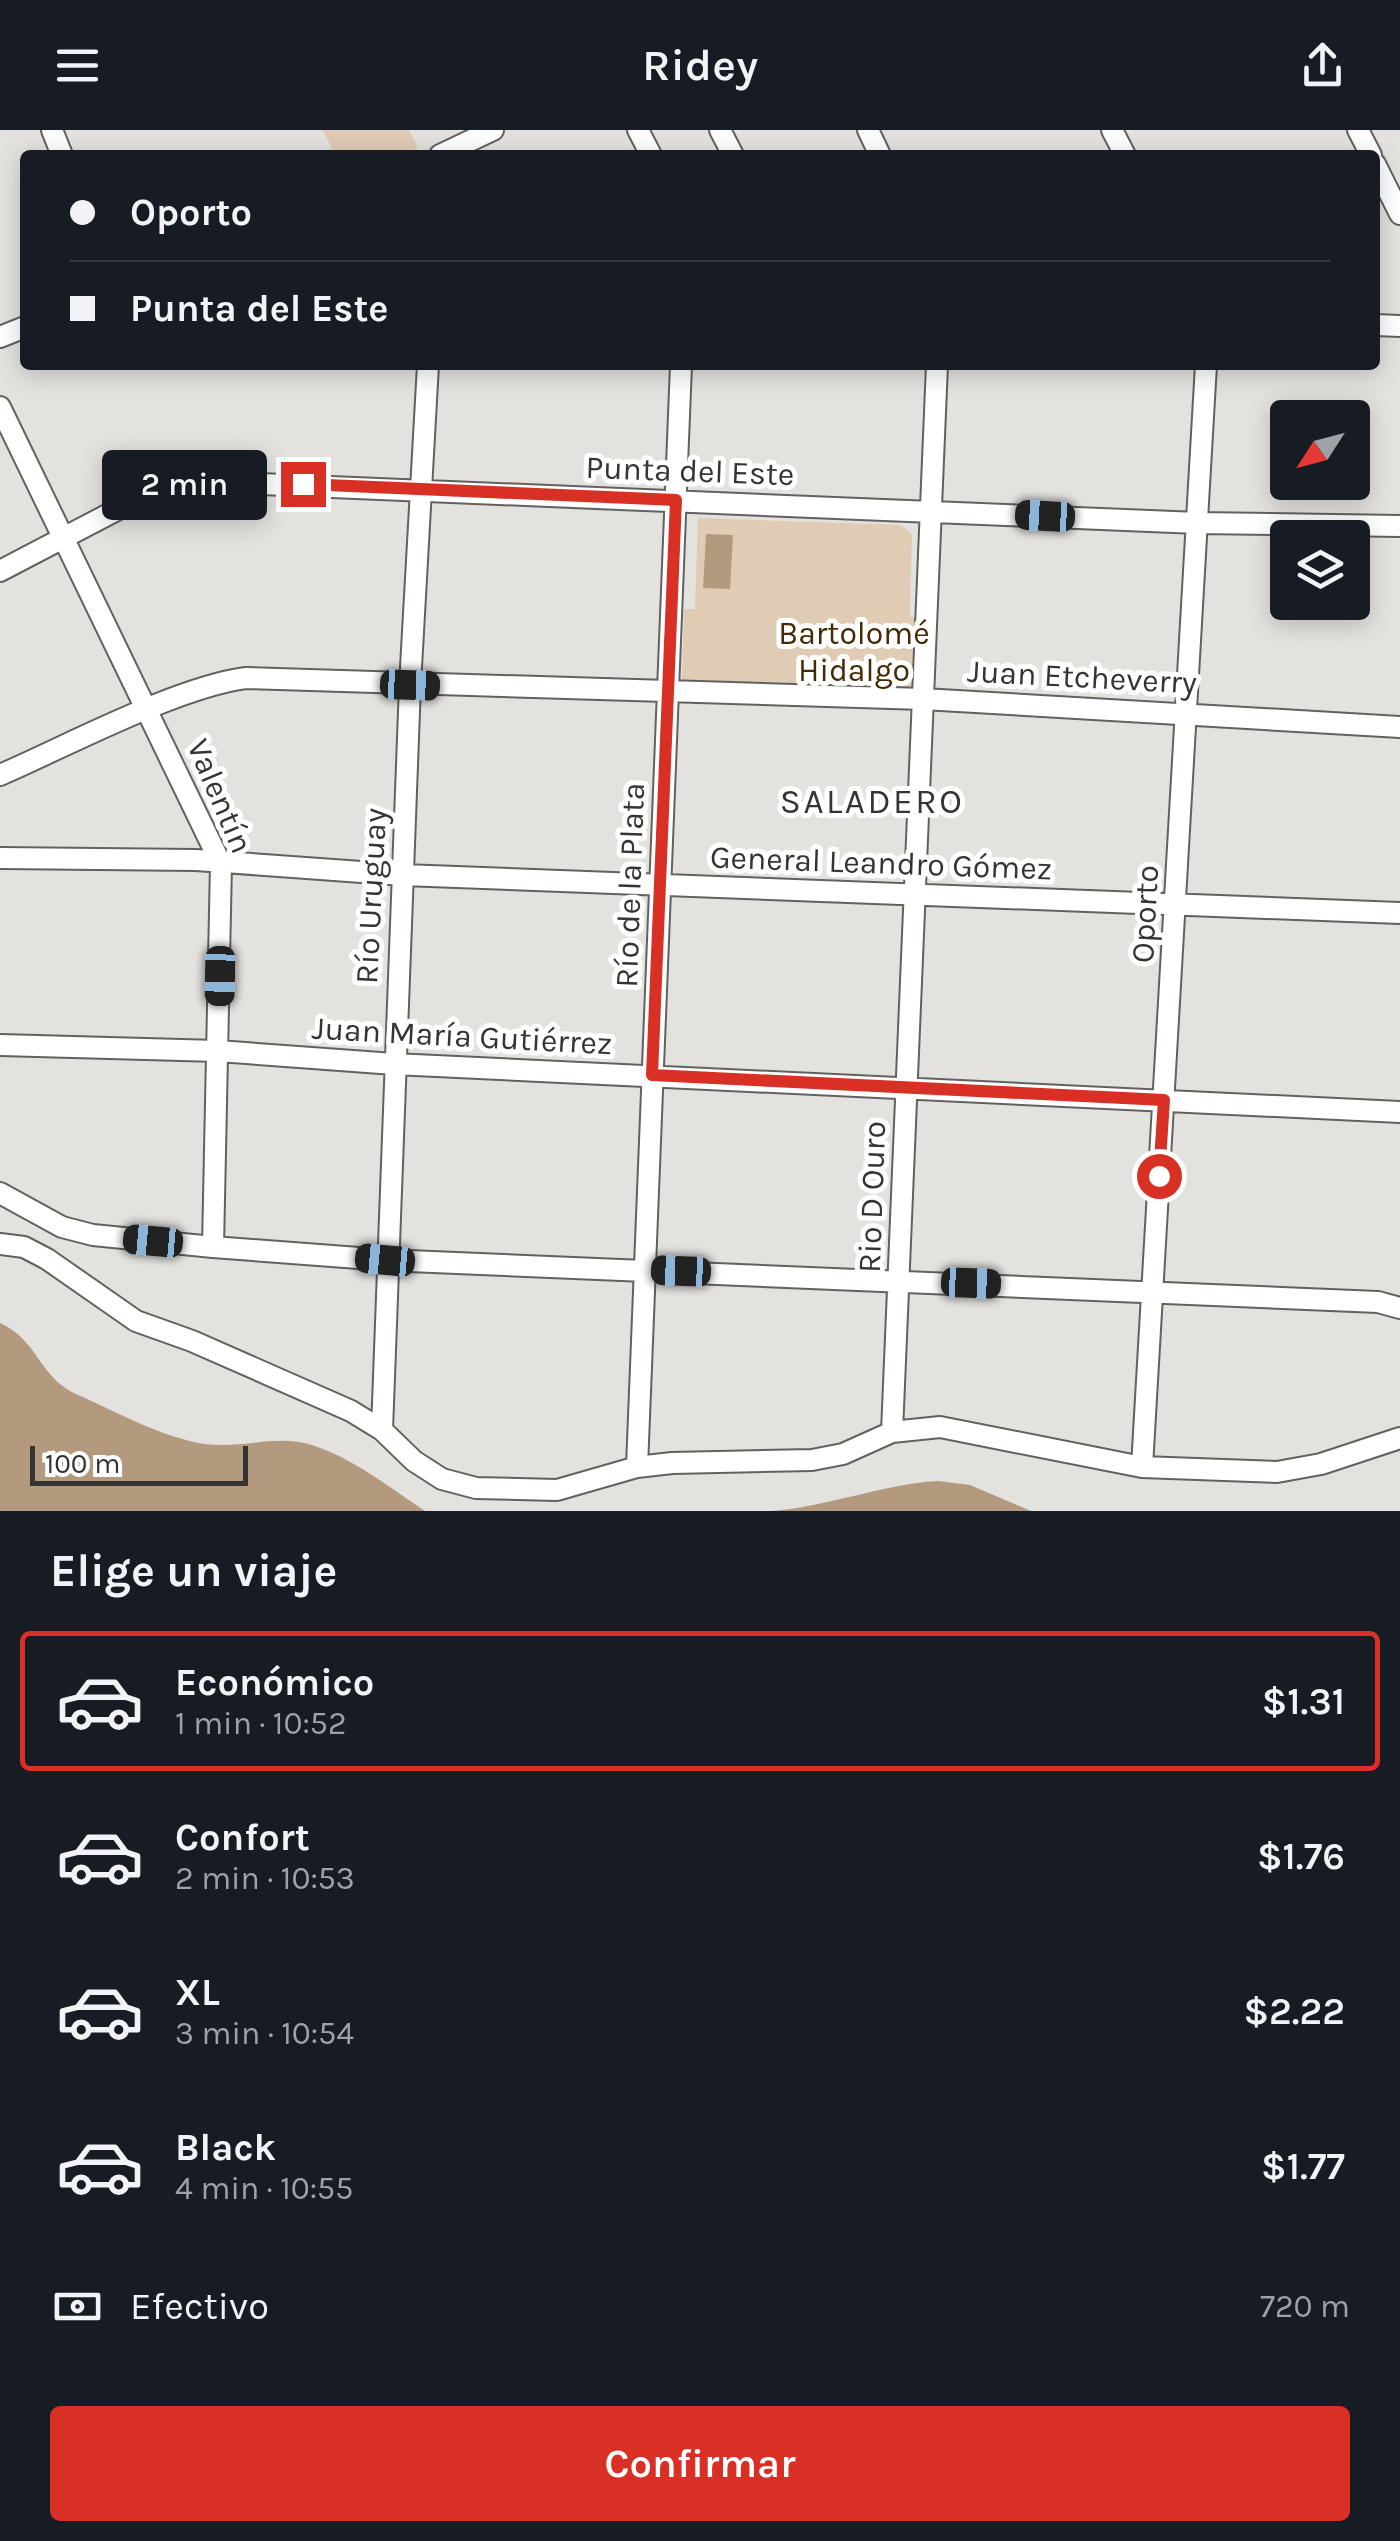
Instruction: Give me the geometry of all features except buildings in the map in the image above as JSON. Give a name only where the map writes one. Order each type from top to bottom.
[{"type":"street","points":[[450,150],[492,130]]},
{"type":"street","points":[[1380,174],[1400,214]]},
{"type":"street","name":"Río Uruguay","points":[[382,1430],[385,1260],[428,370]]},
{"type":"street","name":"Río de la Plata","points":[[637,1467],[681,370]]},
{"type":"street","name":"Rio D Ouro","points":[[892,1432],[937,370]]},
{"type":"street","name":"Oporto","points":[[1142,1467],[1206,370]]},
{"type":"street","name":"Valentín","points":[[0,407],[222,864],[213,1247]]},
{"type":"street","name":"Punta del Este","points":[[0,572],[155,490],[186,480],[1198,522],[1400,526]]},
{"type":"street","name":"Juan Etcheverry","points":[[0,775],[150,710],[228,680],[246,678],[923,699],[1400,727]]},
{"type":"street","name":"General Leandro Gómez","points":[[0,858],[1400,913]]},
{"type":"street","name":"Juan María Gutiérrez","points":[[0,1045],[218,1051],[394,1064],[1400,1112]]},
{"type":"street","points":[[0,1192],[62,1227],[93,1235],[213,1247],[385,1260],[1378,1302],[1400,1308]]},
{"type":"street","points":[[0,1244],[24,1248],[47,1259],[136,1321],[210,1348],[351,1411],[382,1430],[414,1461],[442,1480],[476,1488],[557,1490],[637,1467],[812,1460],[843,1454],[892,1432],[940,1427],[1142,1467],[1277,1472],[1321,1464],[1400,1438]]},
{"type":"green space","points":[[323,130],[409,130],[418,148],[414,150],[333,150]]},
{"type":"green space","name":"Bartolomé Hidalgo","points":[[698,518],[901,525],[912,534],[910,616],[919,617],[917,682],[907,691],[682,683],[684,609],[695,609]]},
{"type":"shaded area","points":[[706,534],[733,535],[730,589],[703,588]]},
{"type":"shaded area","points":[[0,1323],[22,1339],[64,1387],[139,1423],[205,1444],[285,1441],[312,1445],[357,1466],[425,1511],[0,1511]]},
{"type":"shaded area","points":[[938,1481],[970,1485],[1031,1511],[771,1511],[896,1486]]},
{"type":"district","name":"SALADERO","points":[[872,801]]},
{"type":"route","points":[[303,484],[676,500],[652,1075],[1164,1100],[1159,1176]]}]
